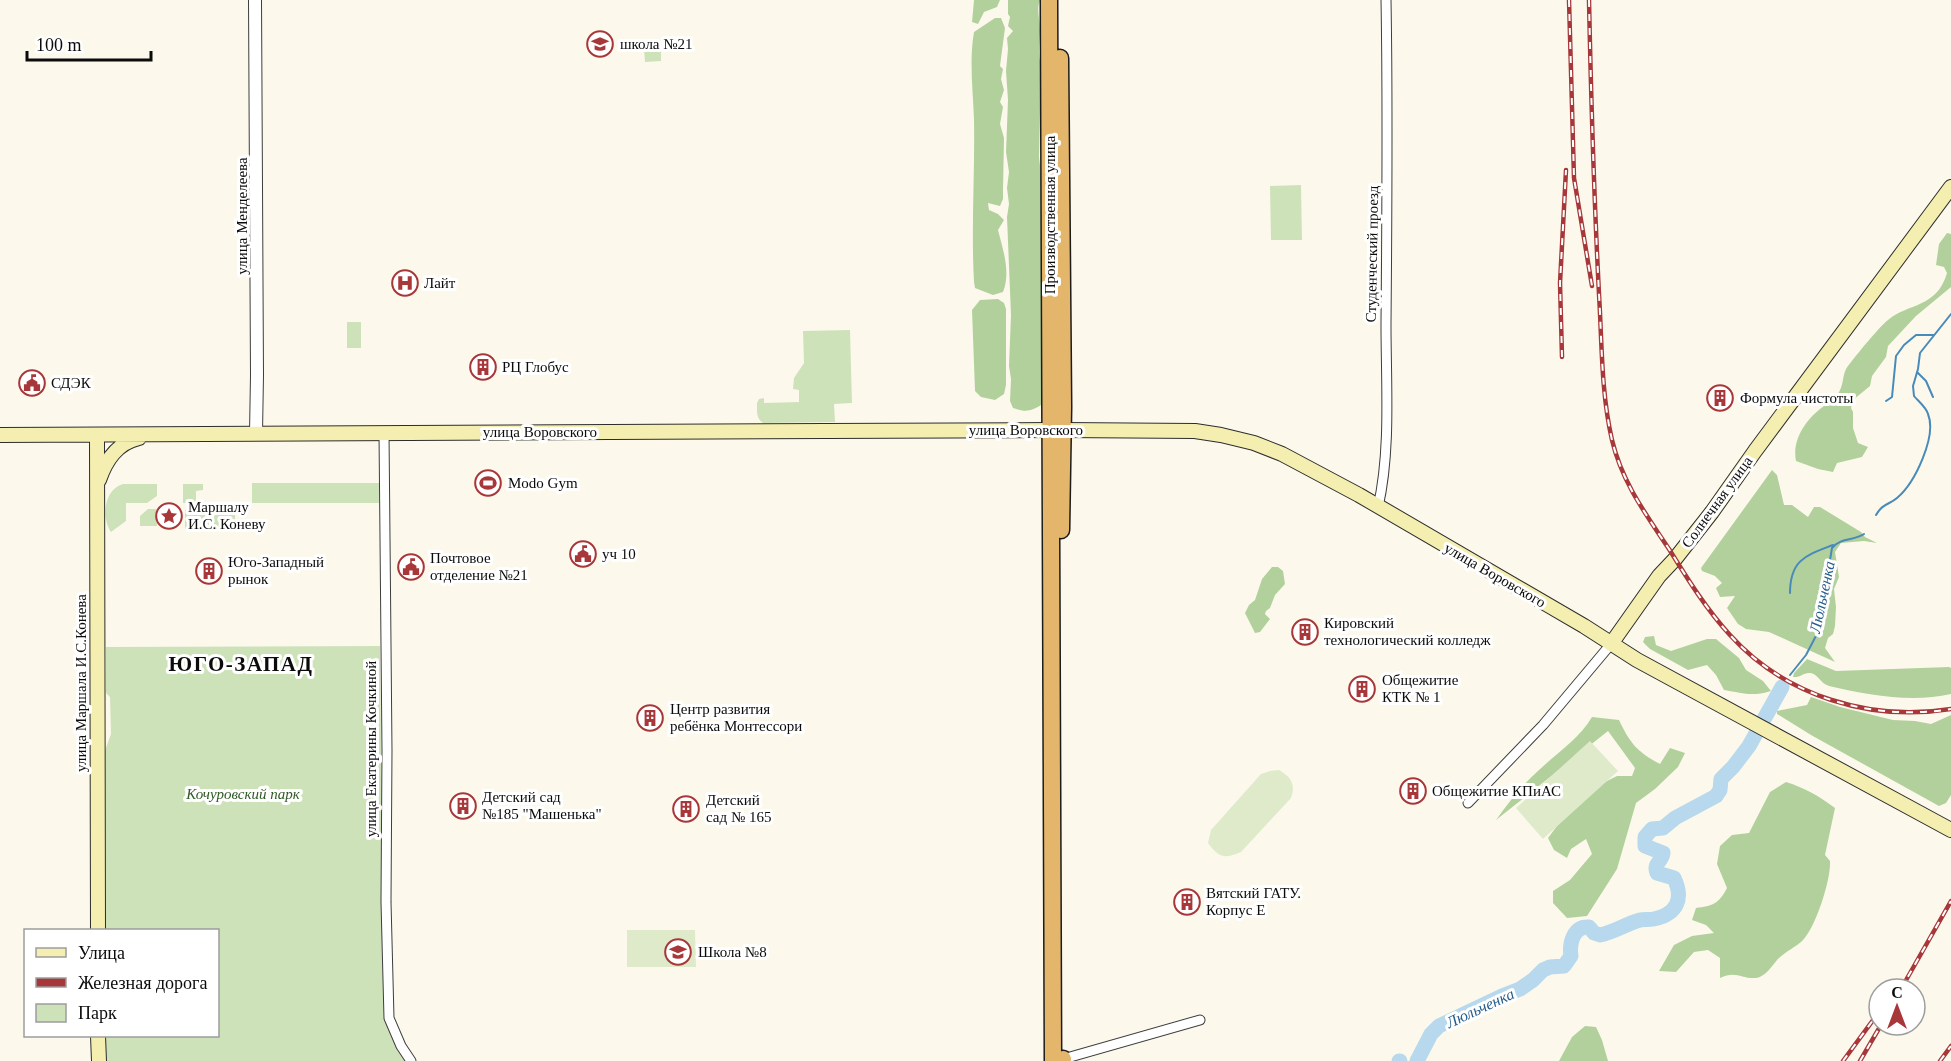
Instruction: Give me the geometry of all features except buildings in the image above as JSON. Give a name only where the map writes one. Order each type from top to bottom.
[{"type":"highway","name":"Производственная улица","points":[[1049,0],[1057,430]]},
{"type":"highway","name":"Производственная улица","points":[[1057,430],[1060,0]]},
{"type":"highway","points":[[1057,430],[1060,647],[1058,946],[1060,1060]]},
{"type":"main road","name":"Солнечная улица","points":[[1611,644],[1659,576],[1712,512],[1951,187]]},
{"type":"main road","name":"улица Воровского","points":[[0,435],[1173,430],[1221,435],[1254,443],[1282,454],[1325,476],[1584,626],[1636,660],[1651,666],[1951,830]]},
{"type":"main road","points":[[97,488],[103,469],[119,448],[129,441],[156,434]]},
{"type":"main road","name":"улица Маршала И.С.Конева","points":[[97,435],[98,929]]},
{"type":"main road","points":[[98,1037],[99,1061]]},
{"type":"street","name":"улица Менделеева","points":[[255,0],[256,433]]},
{"type":"street","name":"Студенческий проезд","points":[[1378,507],[1385,479],[1389,111],[1386,0]]},
{"type":"street","name":"улица Екатерины Кочкиной","points":[[384,432],[386,886],[389,1018],[401,1046],[411,1061]]},
{"type":"street","name":"Солнечная улица","points":[[1468,803],[1544,725],[1611,644]]},
{"type":"street","points":[[1060,1060],[1200,1020]]},
{"type":"green space","points":[[974,0],[1000,0],[997,7],[984,12],[978,24],[972,22]]},
{"type":"green space","points":[[1008,0],[1040,0],[1038,11],[1041,65],[1039,157],[1042,184],[1041,405],[1027,411],[1013,408],[1010,401],[1011,315],[1007,217],[1009,172],[1006,152],[1008,100],[1006,71],[1007,38],[1013,31],[1008,26],[1010,17]]},
{"type":"green space","points":[[995,18],[1001,18],[1005,28],[1000,66],[1003,69],[1001,79],[1004,90],[1000,102],[1003,107],[1000,124],[1004,138],[1003,199],[1000,206],[988,203],[989,210],[1004,220],[998,230],[1006,277],[1003,292],[993,295],[975,288],[974,282],[972,65],[974,32]]},
{"type":"green space","points":[[644,48],[661,48],[661,61],[645,62]]},
{"type":"green space","points":[[1301,185],[1302,240],[1271,240],[1270,186]]},
{"type":"green space","points":[[1947,233],[1951,234],[1951,287],[1916,316],[1888,346],[1886,357],[1872,376],[1870,386],[1853,400],[1851,408],[1853,428],[1858,443],[1868,447],[1862,457],[1837,463],[1833,472],[1796,461],[1796,446],[1800,432],[1814,414],[1837,395],[1846,369],[1878,329],[1896,315],[1929,299],[1942,284],[1947,273],[1944,267],[1936,265],[1939,244]]},
{"type":"green space","points":[[998,299],[1004,303],[1006,309],[1006,385],[1004,394],[995,400],[981,397],[975,391],[972,310],[980,300]]},
{"type":"green space","points":[[347,322],[361,322],[361,348],[347,348]]},
{"type":"green space","points":[[850,330],[852,403],[834,404],[835,422],[763,423],[757,412],[759,399],[764,398],[764,403],[799,402],[799,390],[793,389],[794,378],[804,363],[803,331]]},
{"type":"green space","points":[[1772,470],[1777,475],[1784,505],[1792,505],[1808,517],[1814,507],[1820,507],[1877,543],[1864,541],[1841,543],[1835,552],[1839,577],[1834,589],[1835,626],[1825,648],[1835,662],[1769,632],[1746,629],[1738,624],[1727,608],[1735,596],[1720,597],[1716,588],[1722,583],[1715,576],[1702,571],[1701,568]]},
{"type":"green space","points":[[252,483],[379,483],[379,503],[252,503]]},
{"type":"green space","points":[[123,484],[157,484],[157,496],[147,503],[126,503],[126,521],[111,532],[106,519],[106,505],[112,492]]},
{"type":"green space","points":[[183,484],[203,484],[203,490],[196,491],[196,503],[183,503]]},
{"type":"green space","points":[[148,509],[157,509],[157,526],[140,526],[140,516]]},
{"type":"green space","points":[[185,510],[235,510],[235,529],[185,529]]},
{"type":"green space","points":[[1272,567],[1278,567],[1283,571],[1285,584],[1275,595],[1270,608],[1266,611],[1265,614],[1270,619],[1260,632],[1255,633],[1245,613],[1255,600],[1262,579]]},
{"type":"green space","points":[[1654,636],[1656,645],[1671,651],[1707,639],[1716,639],[1739,658],[1746,670],[1763,681],[1771,691],[1752,694],[1724,690],[1716,675],[1707,665],[1688,670],[1650,649],[1643,642],[1645,637]]},
{"type":"green space","name":"Кочуровский парк","points":[[380,646],[384,1017],[396,1045],[407,1061],[106,1061],[106,1037],[219,1037],[219,929],[105,929],[104,753],[111,734],[110,697],[106,693],[106,647]]},
{"type":"green space","points":[[1807,659],[1836,671],[1949,667],[1951,668],[1951,694],[1921,698],[1890,697],[1829,686],[1812,673],[1793,677]]},
{"type":"green space","points":[[1811,697],[1893,720],[1931,724],[1951,715],[1951,795],[1946,803],[1939,806],[1777,714],[1777,711],[1807,705]]},
{"type":"green space","points":[[1592,717],[1619,720],[1635,746],[1660,764],[1670,748],[1685,753],[1678,767],[1636,803],[1617,869],[1587,916],[1567,918],[1553,903],[1553,891],[1570,880],[1592,854],[1586,839],[1571,849],[1567,858],[1554,850],[1548,838],[1581,794],[1617,776],[1632,776],[1635,768],[1608,731],[1496,820],[1527,782],[1574,739]]},
{"type":"green space","points":[[1590,741],[1618,771],[1543,839],[1516,808]]},
{"type":"green space","points":[[1279,770],[1291,781],[1293,789],[1291,798],[1241,852],[1223,856],[1216,852],[1208,843],[1211,830],[1261,774]]},
{"type":"green space","points":[[1786,782],[1812,793],[1835,808],[1825,855],[1830,861],[1828,879],[1818,914],[1808,933],[1803,940],[1780,957],[1768,971],[1756,978],[1730,975],[1720,978],[1720,958],[1708,950],[1694,952],[1676,972],[1659,971],[1674,945],[1692,936],[1714,933],[1706,925],[1692,920],[1696,908],[1714,903],[1721,898],[1727,888],[1717,864],[1720,846],[1732,835],[1749,833],[1770,792]]},
{"type":"green space","points":[[627,930],[695,930],[696,967],[627,967]]},
{"type":"green space","points":[[1585,1026],[1596,1027],[1608,1061],[1559,1061],[1572,1037]]},
{"type":"waterway","name":"Люльченка","points":[[1876,515],[1881,508],[1904,491],[1923,459],[1930,423],[1927,411],[1914,396],[1913,386],[1920,353],[1951,314]]},
{"type":"waterway","points":[[1886,401],[1892,397],[1896,356],[1916,335],[1934,335]]},
{"type":"waterway","points":[[1917,372],[1926,381],[1933,397]]},
{"type":"waterway","name":"Люльченка","points":[[1790,675],[1806,655],[1818,632],[1832,548],[1839,542],[1864,534]]},
{"type":"waterway","points":[[1790,593],[1793,573],[1802,560],[1833,545]]},
{"type":"waterway","name":"Люльченка","points":[[1417,1061],[1431,1034],[1439,1026],[1520,989],[1543,970],[1564,966],[1571,956],[1573,937],[1579,929],[1589,927],[1594,933],[1600,935],[1640,920],[1662,917],[1673,909],[1678,899],[1674,878],[1657,873],[1656,867],[1663,853],[1645,846],[1645,837],[1652,829],[1663,828],[1675,818],[1716,796],[1720,790],[1721,779],[1749,746],[1782,687]]},
{"type":"railway","points":[[1569,0],[1574,178],[1592,286]]},
{"type":"railway","points":[[1589,0],[1594,184],[1604,386],[1608,422],[1616,455],[1635,497],[1713,615],[1752,656],[1776,674],[1803,689],[1831,700],[1860,707],[1890,712],[1951,709]]},
{"type":"railway","points":[[1562,357],[1560,283],[1566,170]]},
{"type":"railway","points":[[1908,977],[1951,901]]},
{"type":"railway","points":[[1843,1061],[1867,1028]]},
{"type":"railway","points":[[1860,1061],[1874,1037]]},
{"type":"railway","points":[[1940,1061],[1951,1046]]},
{"type":"place","name":"школа №21","points":[[600,44]]},
{"type":"place","name":"Лайт","points":[[405,283]]},
{"type":"place","name":"РЦ Глобус","points":[[483,367]]},
{"type":"place","name":"СДЭК","points":[[32,383]]},
{"type":"place","name":"Формула чистоты","points":[[1720,398]]},
{"type":"place","name":"Modo Gym","points":[[488,483]]},
{"type":"place","name":"Маршалу И.С. Коневу","points":[[169,516]]},
{"type":"place","name":"уч 10","points":[[583,554]]},
{"type":"place","name":"Почтовое отделение №21","points":[[411,567]]},
{"type":"place","name":"Юго-Западный рынок","points":[[209,571]]},
{"type":"place","name":"Кировский технологический колледж","points":[[1305,632]]},
{"type":"place","name":"Общежитие КТК № 1","points":[[1362,689]]},
{"type":"place","name":"Центр развития ребёнка Монтессори","points":[[650,718]]},
{"type":"place","name":"Общежитие КПиАС","points":[[1413,791]]},
{"type":"place","name":"Детский сад №185 \"Машенька\"","points":[[463,806]]},
{"type":"place","name":"Детский сад № 165","points":[[686,809]]},
{"type":"place","name":"Вятский ГАТУ. Корпус Е","points":[[1187,902]]},
{"type":"place","name":"Школа №8","points":[[678,952]]},
{"type":"district","name":"ЮГО-ЗАПАД","points":[[241,664]]}]
